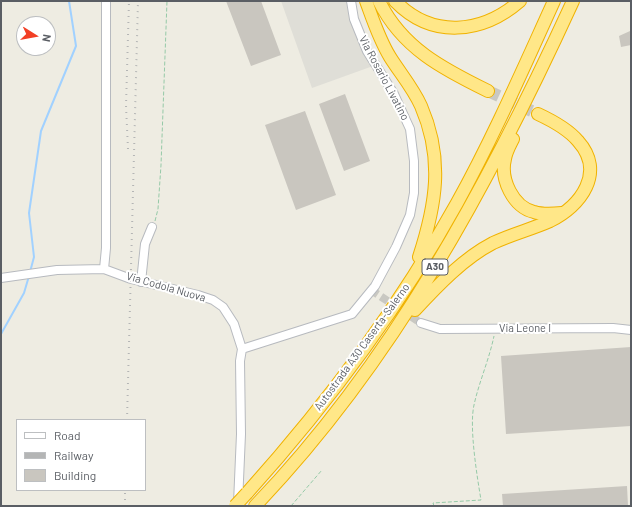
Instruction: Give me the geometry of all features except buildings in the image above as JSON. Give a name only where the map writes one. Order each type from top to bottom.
[{"type":"highway","points":[[366,1],[376,32],[421,106],[431,136],[436,165],[435,195],[430,223],[419,257],[399,300]]},
{"type":"highway","points":[[379,1],[396,29],[430,61],[488,91]]},
{"type":"highway","points":[[396,1],[412,15],[436,26],[465,28],[482,24],[512,8],[520,1]]},
{"type":"highway","name":"Autostrada A30 Caserta-Salerno","points":[[236,506],[336,388],[399,300],[458,203],[500,118],[554,1]]},
{"type":"highway","name":"Autostrada A30 Caserta-Salerno","points":[[256,506],[275,486],[351,394],[396,331],[471,205],[534,83],[573,1]]},
{"type":"highway","points":[[534,83],[505,159],[505,178],[514,199],[521,205],[533,212],[563,213]]},
{"type":"highway","points":[[396,331],[425,299],[474,255],[494,243],[550,221],[578,202],[587,188],[590,167],[587,155],[579,142],[567,130],[538,114]]},
{"type":"street","points":[[104,269],[106,248],[106,1]]},
{"type":"street","name":"Via Rosario Livatino","points":[[242,349],[352,314],[371,290],[396,247],[410,215],[414,193],[414,161],[410,129],[394,94],[367,51],[354,19],[351,1]]},
{"type":"street","points":[[141,282],[144,244],[152,227]]},
{"type":"street","name":"Via Codola Nuova","points":[[1,278],[57,270],[104,269],[141,282],[198,295],[213,300],[223,307],[234,324],[242,349],[240,361],[241,434],[236,506]]},
{"type":"street","name":"Via Leone I","points":[[421,323],[440,329],[613,328],[631,330]]},
{"type":"path","points":[[152,227],[158,209],[166,59],[167,1]]},
{"type":"path","points":[[434,506],[433,503],[480,500],[474,445],[474,406],[496,328]]},
{"type":"path","points":[[291,506],[322,470]]},
{"type":"shaded area","points":[[281,1],[346,1],[349,16],[362,50],[373,66],[312,88]]},
{"type":"waterway","points":[[30,272],[34,257],[29,213],[41,131],[76,46],[69,1]]},
{"type":"waterway","points":[[1,334],[24,293],[29,276]]},
{"type":"tunnel","points":[[488,91],[538,114]]},
{"type":"tunnel","points":[[371,290],[421,323]]},
{"type":"railway","points":[[128,149],[126,106],[129,1]]},
{"type":"railway","points":[[127,419],[138,1]]},
{"type":"railway","points":[[125,491],[125,506]]}]
